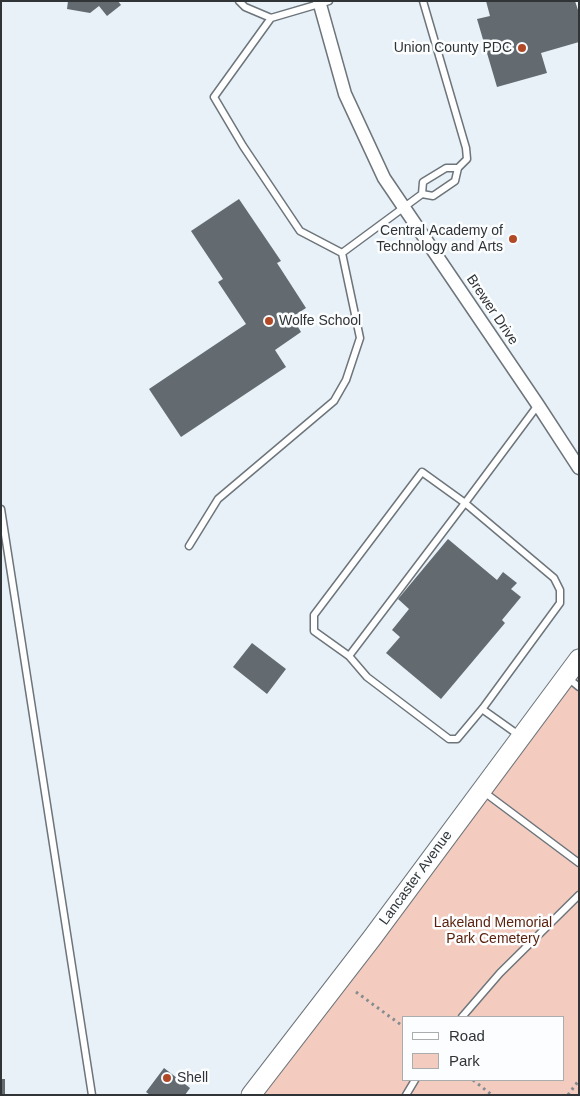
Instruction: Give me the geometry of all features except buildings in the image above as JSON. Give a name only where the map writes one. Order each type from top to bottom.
[{"type":"main road","name":"Lancaster Avenue","points":[[251,1095],[372,938],[521,737],[572,682],[579,659]]},
{"type":"street","name":"Brewer Drive","points":[[323,2],[345,94],[384,178],[579,468]]},
{"type":"lane","points":[[239,1],[245,7],[271,18]]},
{"type":"lane","points":[[342,252],[422,194],[433,196],[455,182],[458,168],[467,159],[466,148],[423,1]]},
{"type":"lane","points":[[323,2],[271,18],[214,97],[243,146],[300,231],[342,252]]},
{"type":"lane","points":[[422,194],[423,182],[446,168],[458,168]]},
{"type":"lane","points":[[189,546],[218,499],[334,401],[346,380],[360,338],[342,252]]},
{"type":"lane","points":[[349,656],[538,405]]},
{"type":"lane","points":[[422,472],[465,503],[554,578],[560,590],[560,603],[482,709],[456,739],[449,739],[367,677],[349,656],[314,630],[314,615],[422,472]]},
{"type":"lane","points":[[1,509],[92,1095]]},
{"type":"lane","points":[[482,709],[521,737]]},
{"type":"lane","points":[[481,790],[579,863]]},
{"type":"lane","points":[[463,1016],[500,974],[579,895]]},
{"type":"lane","points":[[406,1095],[414,1081]]},
{"type":"path","points":[[356,992],[402,1026]]},
{"type":"path","points":[[568,1095],[579,1080]]},
{"type":"path","points":[[474,1081],[492,1095]]},
{"type":"green space","name":"Lakeland Memorial Park Cemetery","points":[[579,674],[579,1095],[261,1095]]},
{"type":"place","name":"Union County PDC","points":[[522,48]]},
{"type":"place","name":"Central Academy of Technology and Arts","points":[[513,239]]},
{"type":"place","name":"Wolfe School","points":[[269,321]]},
{"type":"place","name":"Shell","points":[[167,1078]]}]
